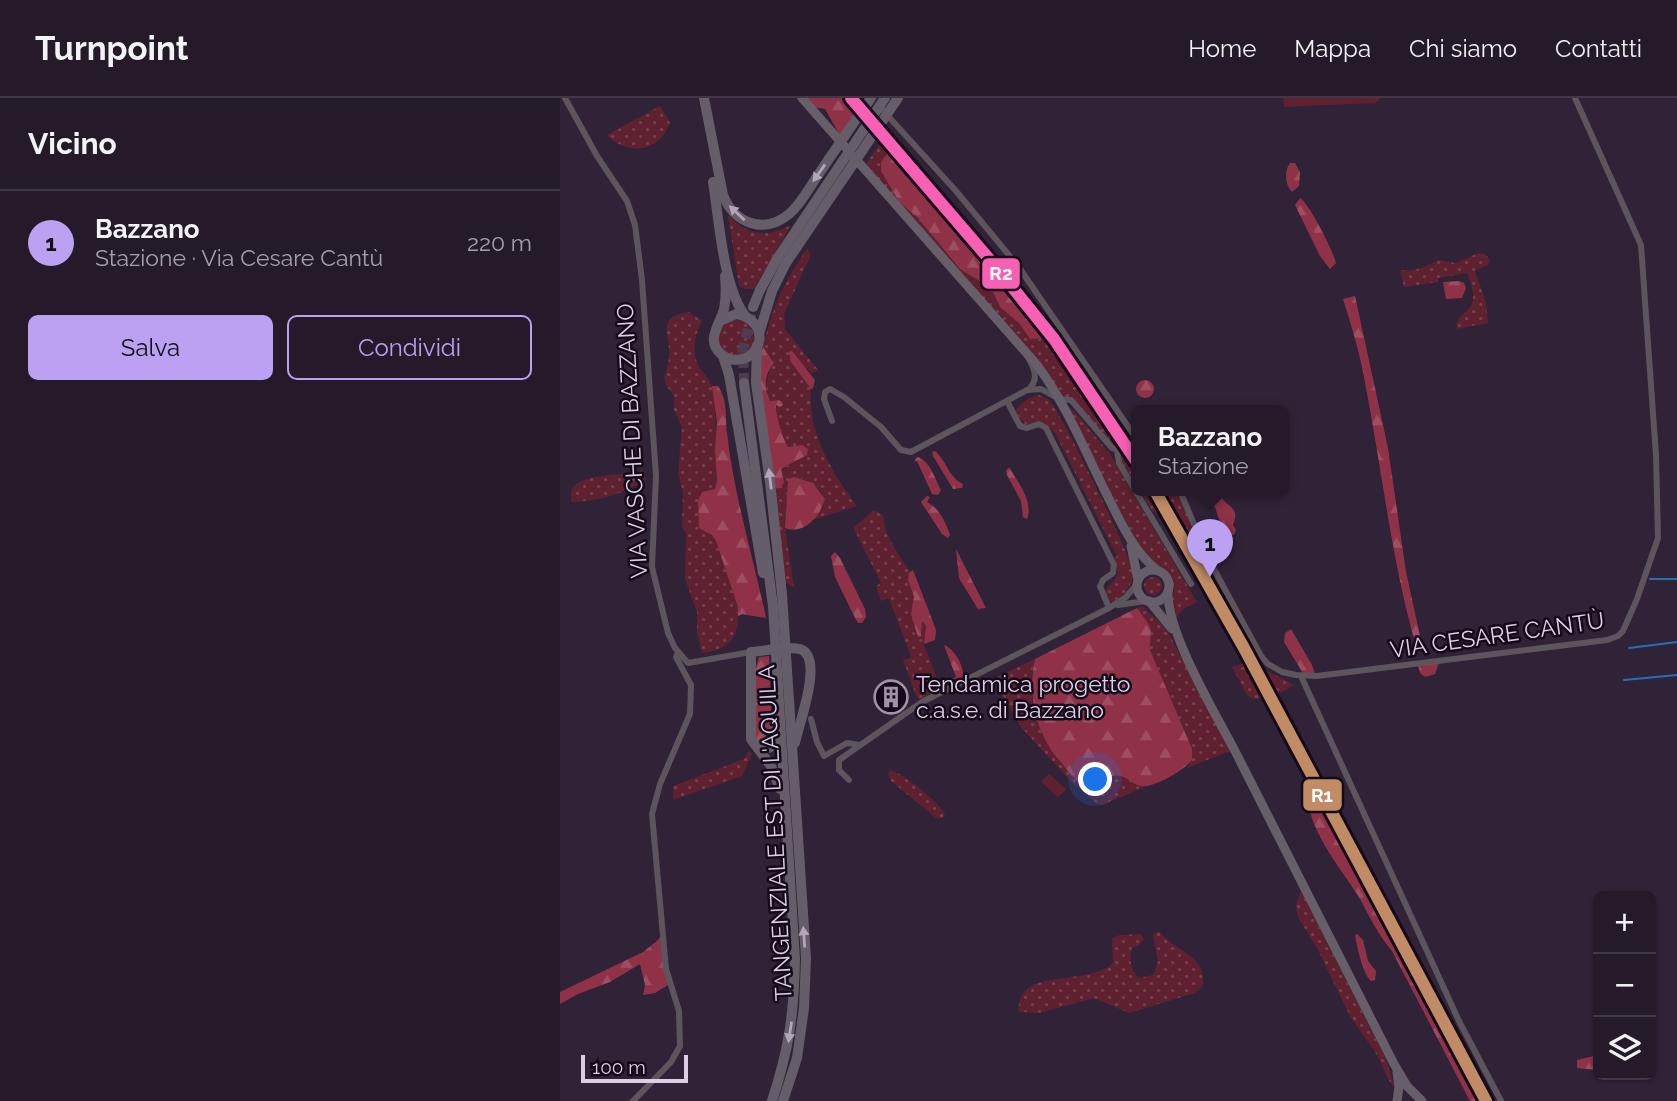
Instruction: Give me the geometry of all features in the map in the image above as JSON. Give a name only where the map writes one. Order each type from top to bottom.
[{"type":"highway","points":[[702,99],[721,190],[733,212],[748,223],[763,225],[783,219],[796,208],[871,98]]},
{"type":"highway","points":[[780,645],[782,594],[771,482],[757,383],[759,334],[772,291],[808,220],[885,98]]},
{"type":"highway","points":[[753,307],[767,274],[898,98]]},
{"type":"highway","points":[[702,99],[724,251],[735,295],[746,317]]},
{"type":"highway","points":[[724,251],[725,294],[720,321],[713,339],[723,356],[729,375],[780,645]]},
{"type":"highway","points":[[720,321],[733,314],[746,317],[755,324],[759,334]]},
{"type":"highway","points":[[723,356],[732,360],[742,359],[751,355],[757,346]]},
{"type":"highway","points":[[744,383],[780,645]]},
{"type":"highway","name":"TANGENZIALE EST DI L'AQUILA","points":[[780,645],[788,688],[806,958],[804,1008],[797,1058],[783,1101]]},
{"type":"highway","name":"TANGENZIALE EST DI L'AQUILA","points":[[772,1101],[786,1059],[794,1010],[794,960],[779,701],[780,645]]},
{"type":"highway","points":[[785,810],[774,773],[751,739],[751,652],[795,649],[803,650],[808,656],[808,693],[792,759]]},
{"type":"highway","points":[[788,688],[798,703],[805,701],[808,693]]},
{"type":"highway","points":[[758,748],[769,748],[773,744],[779,701]]},
{"type":"main road","points":[[802,98],[1018,343],[1059,399],[1127,534],[1142,557],[1167,579],[1169,610],[1179,640],[1394,1064],[1407,1086],[1422,1101]]},
{"type":"main road","points":[[1127,534],[1135,561],[1139,594],[1161,615],[1179,640]]},
{"type":"main road","points":[[1137,583],[1146,572],[1158,571]]},
{"type":"main road","points":[[1147,601],[1159,601],[1168,591]]},
{"type":"main road","points":[[1394,1064],[1398,1083],[1396,1101]]},
{"type":"main road","points":[[1403,1101],[1422,1101]]},
{"type":"street","name":"VIA VASCHE DI BAZZANO","points":[[565,98],[597,156],[627,201],[635,225],[642,280],[656,476],[652,567],[664,621],[678,652],[676,657],[691,685],[690,714],[660,784],[652,814],[666,970],[679,1011],[680,1046],[671,1062],[633,1101]]},
{"type":"street","points":[[871,98],[956,191],[1021,271],[1131,431]]},
{"type":"street","name":"VIA CESARE CANTÙ","points":[[1182,496],[1209,560],[1258,651],[1264,660],[1276,669],[1301,676],[1607,640],[1618,636],[1628,620],[1658,538],[1646,293],[1638,235],[1575,98]]},
{"type":"street","points":[[832,421],[824,397],[830,389],[881,427],[901,450],[910,452],[1034,384],[1035,376],[1029,360],[1018,343]]},
{"type":"street","points":[[1027,390],[1041,388],[1059,399],[1067,398],[1108,444],[1117,450],[1131,448]]},
{"type":"street","points":[[1007,401],[1020,426],[1027,428],[1039,424],[1046,428],[1114,565],[1113,573],[1103,580],[1100,586],[1109,608]]},
{"type":"street","points":[[1117,450],[1119,463],[1131,483]]},
{"type":"street","points":[[1139,496],[1191,584]]},
{"type":"street","points":[[849,780],[839,770],[838,762],[860,745],[943,691],[1109,608],[1125,597],[1137,583]]},
{"type":"street","points":[[1109,608],[1134,601],[1147,601]]},
{"type":"street","points":[[678,652],[686,662],[692,664],[751,652]]},
{"type":"street","points":[[1301,676],[1459,1021],[1501,1101]]},
{"type":"street","points":[[811,719],[818,746],[824,756],[847,743],[860,745]]},
{"type":"shaded area","points":[[845,98],[857,98],[1000,264],[1057,336],[1131,446],[1131,462],[1050,341],[993,269]]},
{"type":"shaded area","points":[[1283,98],[1381,98],[1375,103],[1284,107]]},
{"type":"shaded area","points":[[660,106],[670,122],[659,140],[651,145],[643,148],[625,146],[607,135]]},
{"type":"shaded area","points":[[882,141],[890,150],[881,162],[881,171],[899,202],[917,217],[960,269],[986,285],[1000,307],[1019,323],[1030,339],[1048,338],[1131,462],[1131,478],[1112,447],[1066,397],[1059,395],[865,165]]},
{"type":"shaded area","points":[[728,215],[743,227],[758,233],[773,232],[791,225],[754,289],[739,286]]},
{"type":"shaded area","points":[[807,249],[811,254],[784,314],[785,329],[819,371],[812,372],[812,375],[809,370],[791,362],[811,389],[813,420],[823,451],[857,506],[813,520],[823,507],[825,499],[822,494],[805,480],[788,479],[785,528],[794,588],[784,581],[774,489],[784,482],[781,469],[783,466],[802,458],[785,444],[775,410],[779,400],[770,401],[767,383],[773,359],[763,346],[780,296]]},
{"type":"shaded area","points":[[1479,253],[1485,254],[1490,260],[1488,265],[1475,271],[1486,303],[1488,323],[1457,329],[1457,322],[1468,310],[1473,298],[1467,273],[1438,278],[1438,282],[1404,287],[1400,270],[1416,269],[1439,260],[1455,263]]},
{"type":"shaded area","points":[[689,312],[702,321],[696,336],[695,352],[697,363],[712,386],[716,421],[715,489],[702,492],[698,500],[699,527],[716,541],[738,607],[737,626],[732,639],[727,645],[702,653],[697,633],[697,612],[685,579],[686,535],[682,524],[683,492],[678,474],[682,427],[674,410],[674,396],[665,379],[669,354],[668,322],[679,314]]},
{"type":"shaded area","points":[[736,320],[748,326],[754,338],[748,350],[736,356],[724,350],[718,338],[724,326]]},
{"type":"shaded area","points":[[1039,395],[1049,400],[1067,430],[1130,563],[1133,574],[1129,588],[1111,602],[1105,592],[1117,575],[1114,559],[1117,556],[1055,433],[1044,423],[1025,424],[1015,412],[1025,401]]},
{"type":"shaded area","points":[[1065,404],[1110,454],[1131,490],[1131,496],[1135,496],[1197,602],[1183,609],[1176,618],[1171,605],[1174,591],[1171,578],[1135,543]]},
{"type":"shaded area","points":[[642,468],[646,480],[629,489],[610,496],[572,502],[572,490],[579,482],[595,477],[639,472]]},
{"type":"shaded area","points":[[1143,496],[1153,496],[1167,520],[1164,521],[1159,513],[1153,512]]},
{"type":"shaded area","points":[[1153,496],[1164,496],[1198,554],[1491,1101],[1481,1101],[1240,650]]},
{"type":"shaded area","points":[[1164,496],[1180,496],[1201,549],[1224,592],[1217,595],[1180,529],[1183,528]]},
{"type":"shaded area","points":[[874,510],[883,515],[889,538],[910,572],[908,580],[914,597],[911,614],[918,637],[921,637],[922,620],[927,628],[924,644],[939,685],[942,685],[922,699],[917,698],[903,660],[910,658],[910,654],[889,598],[881,601],[876,586],[881,583],[854,529]]},
{"type":"shaded area","points":[[1149,577],[1157,577],[1162,586],[1160,593],[1149,595],[1144,590],[1144,582]]},
{"type":"shaded area","points":[[1142,606],[1166,628],[1230,751],[1187,768],[1192,760],[1192,749],[1150,650],[1151,630],[1137,608]]},
{"type":"shaded area","points":[[1035,659],[1031,683],[1034,708],[1052,746],[1075,780],[1095,782],[1118,775],[1144,787],[1171,776],[1102,805],[1090,798],[1083,785],[1075,786],[1021,727],[993,679]]},
{"type":"shaded area","points":[[1245,663],[1265,698],[1253,699],[1247,695],[1232,667]]},
{"type":"shaded area","points":[[1265,670],[1293,686],[1280,693],[1271,692],[1262,677]]},
{"type":"shaded area","points":[[749,751],[752,754],[742,776],[673,800],[673,786],[744,759]]},
{"type":"shaded area","points":[[890,770],[927,795],[945,813],[943,818],[936,818],[891,781],[888,774]]},
{"type":"shaded area","points":[[1049,774],[1066,789],[1058,797],[1041,782]]},
{"type":"shaded area","points":[[1301,891],[1386,1059],[1395,1088],[1377,1055],[1350,1016],[1318,950],[1298,917],[1296,905]]},
{"type":"shaded area","points":[[1159,931],[1200,967],[1203,986],[1195,993],[1129,1013],[1094,998],[1039,1013],[1019,1012],[1021,997],[1029,988],[1040,982],[1086,975],[1113,963],[1112,938],[1120,935],[1141,934],[1144,940],[1132,948],[1132,968],[1139,978],[1153,975],[1158,962],[1153,935]]},
{"type":"green space","points":[[805,98],[844,98],[859,113],[842,139],[825,109],[813,107]]},
{"type":"green space","points":[[890,150],[993,269],[1048,338],[1030,339],[1019,323],[1000,307],[986,285],[960,269],[917,217],[899,202],[881,171],[881,162]]},
{"type":"green space","points":[[1290,163],[1295,163],[1300,172],[1299,186],[1292,192],[1286,178]]},
{"type":"green space","points":[[1300,198],[1326,238],[1336,263],[1330,269],[1320,256],[1295,205]]},
{"type":"green space","points":[[1443,282],[1464,283],[1466,288],[1462,298],[1446,299]]},
{"type":"green space","points":[[1355,296],[1388,448],[1406,572],[1422,645],[1420,649],[1416,646],[1399,577],[1362,367],[1343,299]]},
{"type":"green space","points":[[763,346],[774,363],[768,372],[767,390],[770,401],[779,400],[783,405],[776,405],[776,409],[786,444],[788,447],[802,445],[808,449],[807,455],[781,469],[784,482],[780,488],[773,489],[760,399]]},
{"type":"green space","points":[[792,351],[815,380],[813,388],[811,389],[791,362],[789,352]]},
{"type":"green space","points":[[1141,380],[1149,380],[1154,389],[1152,396],[1141,398],[1136,393],[1136,385]]},
{"type":"green space","points":[[712,386],[718,386],[725,403],[734,480],[766,618],[742,614],[738,616],[738,607],[716,541],[712,535],[699,528],[698,500],[702,492],[715,489],[717,480],[717,422]]},
{"type":"green space","points":[[935,451],[954,477],[963,484],[962,488],[953,489],[933,456],[932,452]]},
{"type":"green space","points":[[917,457],[932,470],[941,490],[938,495],[932,494],[917,461],[914,462]]},
{"type":"green space","points":[[1009,467],[1026,499],[1029,512],[1027,519],[1023,517],[1021,501],[1007,475]]},
{"type":"green space","points":[[794,477],[813,483],[825,499],[811,522],[799,529],[785,528],[788,479]]},
{"type":"green space","points":[[927,496],[930,497],[927,502],[944,520],[950,535],[948,538],[942,534],[921,502]]},
{"type":"green space","points":[[1208,496],[1221,496],[1234,510],[1234,535],[1222,529]]},
{"type":"green space","points":[[956,549],[986,608],[978,609],[959,578]]},
{"type":"green space","points":[[835,552],[865,609],[866,617],[862,623],[858,623],[855,618],[835,577],[831,556]]},
{"type":"green space","points":[[913,570],[936,630],[935,640],[924,644],[926,626],[922,621],[921,637],[918,637],[911,614],[914,597],[908,580],[909,573]]},
{"type":"green space","points":[[1137,608],[1151,630],[1150,650],[1192,749],[1192,760],[1176,773],[1152,785],[1140,786],[1116,776],[1083,785],[1073,777],[1052,750],[1039,726],[1032,686],[1035,659]]},
{"type":"green space","points":[[1291,629],[1315,674],[1304,675],[1284,642],[1285,633]]},
{"type":"green space","points":[[944,645],[952,650],[958,659],[963,678],[951,679],[956,677]]},
{"type":"green space","points":[[769,656],[772,736],[763,747],[753,735],[754,675],[759,657]]},
{"type":"green space","points":[[1439,663],[1435,674],[1425,677],[1420,673],[1418,665]]},
{"type":"green space","points":[[1312,787],[1481,1101],[1470,1101],[1392,951],[1324,844],[1311,814],[1309,799]]},
{"type":"green space","points":[[1355,935],[1363,940],[1368,961],[1376,971],[1375,980],[1368,978],[1363,967]]},
{"type":"green space","points":[[661,936],[668,985],[655,993],[643,995],[645,985],[640,964],[610,982],[560,1004],[560,992],[643,952]]},
{"type":"green space","points":[[1593,1056],[1593,1070],[1577,1068],[1577,1060]]},
{"type":"waterway","points":[[1650,579],[1677,579]]},
{"type":"waterway","points":[[1629,648],[1677,642]]},
{"type":"waterway","points":[[1624,680],[1677,675]]},
{"type":"tunnel","points":[[744,383],[743,350],[753,307]]},
{"type":"transit line","name":"R2","points":[[851,98],[1054,339],[1131,454]]},
{"type":"transit line","name":"R1","points":[[1158,496],[1244,648],[1486,1101]]},
{"type":"place","name":"Bazzano","points":[[1210,577]]},
{"type":"place","name":"Tendamica progetto c.a.s.e. di Bazzano","points":[[891,697]]}]
